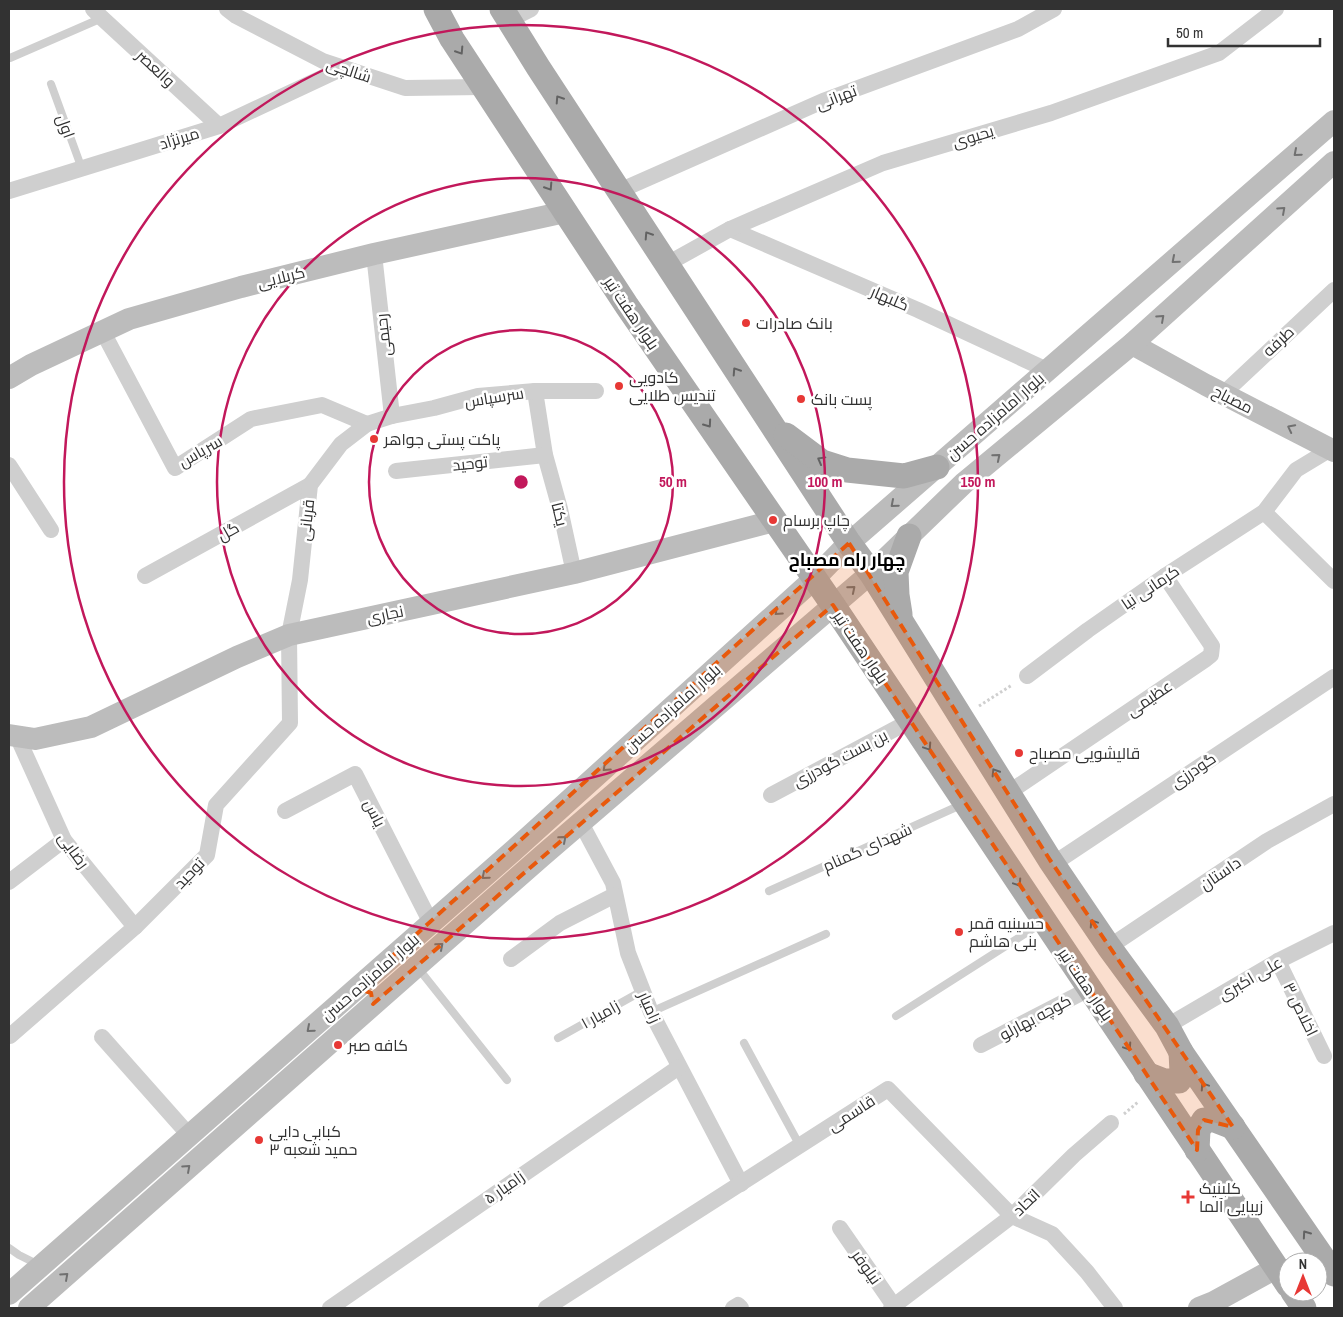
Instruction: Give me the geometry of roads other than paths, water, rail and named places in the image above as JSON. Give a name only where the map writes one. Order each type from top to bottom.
[{"type":"main road","name":"بلوار هفت تیر","points":[[436,9],[483,87],[627,306],[833,605],[1278,1270]]},
{"type":"main road","points":[[506,14],[619,192],[849,543],[871,573],[1053,864],[1109,947],[1167,1026],[1181,1052],[1233,1127],[1331,1264]]},
{"type":"main road","name":"بلوار امامزاده حسن","points":[[9,1294],[431,923],[814,579],[849,543],[1334,121]]},
{"type":"main road","name":"بلوار امامزاده حسن","points":[[29,1308],[373,1004],[871,573],[964,483],[1132,344],[1334,162]]},
{"type":"main road","name":"کربلایی","points":[[9,378],[31,365],[129,320],[232,290],[374,254],[565,212]]},
{"type":"main road","name":"مصباح","points":[[1132,344],[1223,394],[1334,449]]},
{"type":"main road","points":[[769,420],[794,442],[822,462],[847,470],[904,476],[936,467]]},
{"type":"main road","name":"نجاری","points":[[13,735],[35,739],[91,728],[237,657],[289,635],[574,573],[774,521]]},
{"type":"main road","points":[[901,622],[896,572],[909,536]]},
{"type":"main road","points":[[357,988],[371,993],[374,998],[373,1004]]},
{"type":"main road","points":[[1151,1081],[1179,1081],[1182,1072],[1181,1052]]},
{"type":"main road","points":[[1196,1150],[1198,1130],[1204,1120],[1215,1120],[1233,1127]]},
{"type":"main road","points":[[1199,1308],[1278,1278]]},
{"type":"street","name":"شالچی","points":[[228,9],[236,16],[323,62],[405,88],[483,87]]},
{"type":"street","points":[[506,14],[531,9]]},
{"type":"street","name":"تهرانی","points":[[619,192],[824,101],[1018,29],[1054,9]]},
{"type":"street","name":"یحیوی","points":[[667,264],[730,229],[883,163],[1051,113],[1219,53],[1276,9]]},
{"type":"street","name":"والعصر","points":[[97,14],[219,126]]},
{"type":"street","name":"میرنژاد","points":[[9,192],[219,126],[343,68]]},
{"type":"street","name":"گلبهار","points":[[730,229],[918,310],[1047,370]]},
{"type":"street","name":"رحیمی","points":[[374,254],[392,416]]},
{"type":"street","name":"طرفه","points":[[1223,394],[1334,290]]},
{"type":"street","name":"سرپاس","points":[[103,332],[175,468],[251,420],[322,405],[367,424]]},
{"type":"street","name":"سرسپاس","points":[[392,416],[434,408],[478,396],[535,391],[596,391]]},
{"type":"street","name":"یکتا","points":[[535,391],[544,455],[560,509],[574,573]]},
{"type":"street","name":"قربانی","points":[[289,635],[300,580],[310,485],[341,444],[367,424],[392,416]]},
{"type":"street","name":"کرمانی نیا","points":[[1027,676],[1165,576],[1264,512],[1296,470],[1334,449]]},
{"type":"street","name":"توحید","points":[[396,471],[544,455]]},
{"type":"street","points":[[9,465],[51,530]]},
{"type":"street","name":"گل","points":[[145,576],[310,485]]},
{"type":"street","points":[[1264,512],[1334,581]]},
{"type":"street","name":"عظیمی","points":[[1008,793],[1211,654],[1212,646],[1165,576]]},
{"type":"street","name":"توحید","points":[[9,1035],[135,927],[207,856],[216,805],[290,723],[289,635]]},
{"type":"street","name":"گودرزی","points":[[1053,864],[1334,677]]},
{"type":"street","name":"بن بست گودرزی","points":[[771,795],[910,721]]},
{"type":"street","name":"رضایی","points":[[13,735],[64,840],[135,927]]},
{"type":"street","name":"یاس","points":[[285,810],[355,774],[431,923]]},
{"type":"street","name":"داستان","points":[[1109,947],[1267,841],[1334,804]]},
{"type":"street","name":"زامیار","points":[[581,823],[613,883],[628,953],[651,1012],[741,1184]]},
{"type":"street","points":[[9,882],[64,840]]},
{"type":"street","points":[[511,960],[560,923],[616,895]]},
{"type":"street","name":"علی اکبری","points":[[1167,1026],[1278,962],[1334,933]]},
{"type":"street","name":"اخلاص ۳","points":[[1278,962],[1324,1056]]},
{"type":"street","name":"کوچه بهارلو","points":[[981,1045],[1089,989]]},
{"type":"street","points":[[102,1038],[189,1135]]},
{"type":"street","name":"زامیار ۵","points":[[330,1308],[679,1066]]},
{"type":"street","name":"قاسمی","points":[[546,1308],[888,1090],[1012,1216],[1052,1234],[1087,1272],[1115,1308]]},
{"type":"street","name":"اتحاد","points":[[892,1307],[1012,1216],[1074,1155],[1111,1123]]},
{"type":"street","name":"نیلوفر","points":[[840,1228],[892,1307]]},
{"type":"lane","points":[[10,58],[97,14]]},
{"type":"lane","name":"اول","points":[[51,84],[82,168]]},
{"type":"lane","name":"شهدای گمنام","points":[[769,891],[965,803]]},
{"type":"lane","points":[[896,1016],[1044,922]]},
{"type":"lane","points":[[651,1012],[826,934]]},
{"type":"lane","points":[[417,966],[506,1080]]},
{"type":"lane","name":"زامیار ۱","points":[[558,1038],[642,991]]},
{"type":"lane","points":[[744,1043],[800,1146]]},
{"type":"lane","points":[[9,1248],[40,1266]]},
{"type":"place","name":"بانک صادرات","points":[[746,323]]},
{"type":"place","name":"کادویی تندیس طلایی","points":[[619,386]]},
{"type":"place","name":"پست بانک","points":[[801,399]]},
{"type":"place","name":"پاکت پستی جواهر","points":[[374,439]]},
{"type":"place","name":"چاپ برسام","points":[[773,520]]},
{"type":"place","name":"قالیشویی مصباح","points":[[1019,753]]},
{"type":"place","name":"حسینیه قمر بنی هاشم","points":[[959,932]]},
{"type":"place","name":"کافه صبر","points":[[338,1045]]},
{"type":"place","name":"کبابی دایی حمید شعبه ۳","points":[[259,1140]]},
{"type":"place","name":"کلینیک زیبایی آلما","points":[[1188,1197]]},
{"type":"district","name":"چهار راه مصباح","points":[[847,560]]}]
